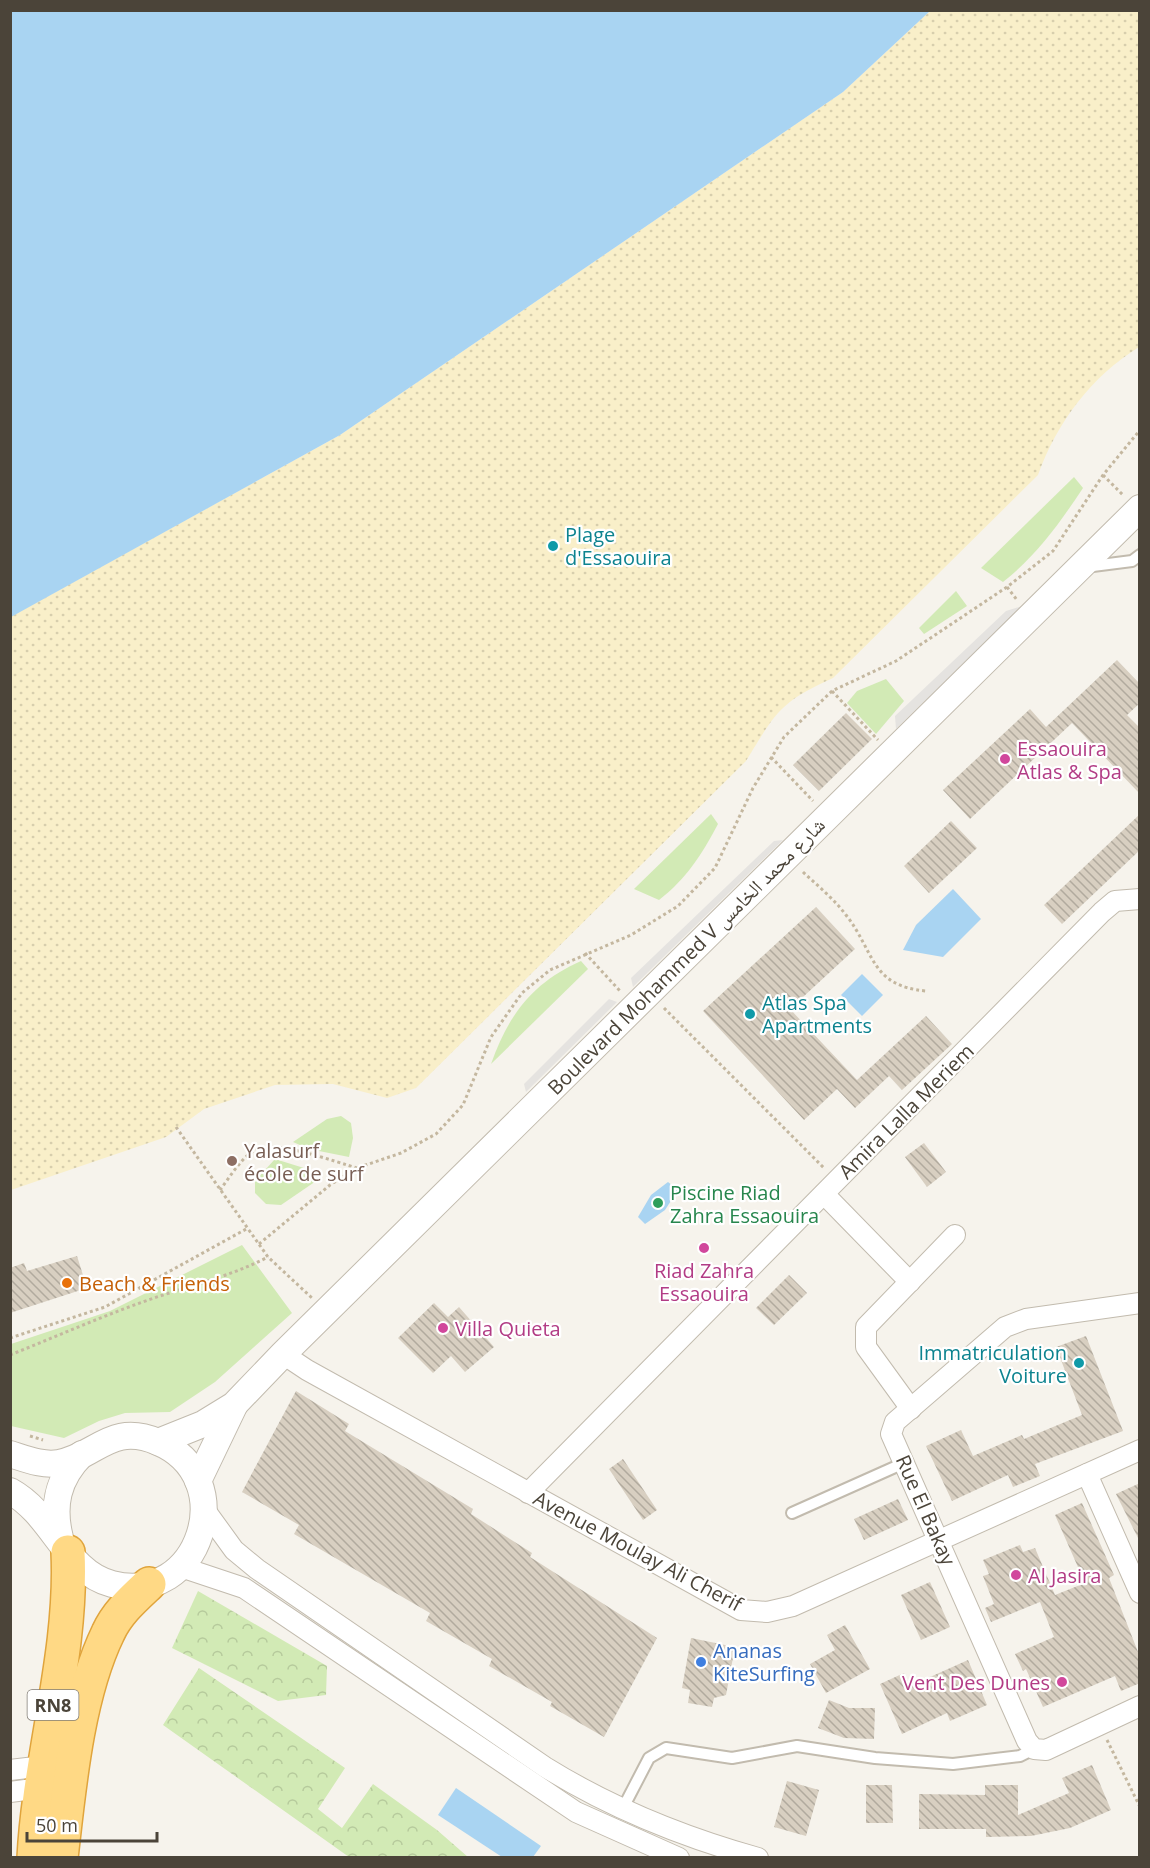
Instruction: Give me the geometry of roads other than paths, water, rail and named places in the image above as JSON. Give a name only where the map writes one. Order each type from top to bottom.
[{"type":"highway","name":"RN8","points":[[34,1857],[32,1782],[66,1621],[70,1588],[64,1546]]},
{"type":"highway","name":"RN8","points":[[61,1857],[70,1781],[89,1688],[98,1660],[108,1632],[125,1606],[149,1584]]},
{"type":"street","name":"Boulevard Mohammed V شارع محمد الخامس","points":[[234,1406],[283,1354],[1138,509]]},
{"type":"street","name":"Amira Lalla Meriem","points":[[528,1493],[1102,912],[1115,901],[1140,899]]},
{"type":"street","points":[[830,1188],[910,1282]]},
{"type":"street","points":[[911,1409],[866,1347],[864,1339],[866,1327],[955,1236]]},
{"type":"street","name":"Rue El Bakay","points":[[1034,1749],[1027,1741],[891,1434],[895,1422],[1005,1327],[1026,1319],[1140,1304]]},
{"type":"street","name":"Avenue Moulay Ali Cherif","points":[[283,1354],[307,1370],[528,1493],[741,1610],[749,1611],[767,1612],[793,1606],[1140,1450]]},
{"type":"street","points":[[158,1442],[203,1424],[234,1406]]},
{"type":"street","points":[[198,1481],[234,1406]]},
{"type":"street","name":"RN8","points":[[128,1436],[158,1442],[175,1452],[189,1465],[198,1481],[205,1510],[203,1531],[194,1551],[181,1567],[166,1577],[149,1584],[131,1587],[112,1584],[80,1567],[64,1546],[56,1520],[59,1492],[71,1466],[84,1452],[98,1444],[128,1436]]},
{"type":"street","points":[[15,1444],[45,1464],[61,1463],[84,1452]]},
{"type":"street","points":[[1087,1473],[1140,1593]]},
{"type":"street","points":[[10,1491],[38,1510],[64,1546]]},
{"type":"street","points":[[205,1510],[234,1550],[283,1587],[545,1767],[587,1793],[695,1840],[758,1857]]},
{"type":"street","points":[[181,1567],[244,1588],[576,1812],[679,1857]]},
{"type":"street","points":[[1034,1749],[1046,1750],[1140,1706]]},
{"type":"street","points":[[10,1770],[32,1782]]},
{"type":"lane","points":[[1080,567],[1132,561],[1140,555]]},
{"type":"lane","points":[[792,1513],[904,1463]]},
{"type":"lane","points":[[623,1808],[649,1758],[666,1748],[732,1758],[797,1746],[874,1758],[953,1764],[1020,1756],[1034,1749]]},
{"type":"water","points":[[11,10],[930,11],[843,92],[340,435],[11,617]]},
{"type":"water","points":[[953,889],[981,919],[943,957],[903,950],[916,925]]},
{"type":"water","points":[[862,974],[883,995],[862,1016],[841,995]]},
{"type":"water","name":"Piscine Riad Zahra Essaouira","points":[[668,1182],[678,1190],[665,1210],[645,1224],[638,1217],[651,1195]]},
{"type":"water","points":[[456,1788],[541,1846],[533,1857],[502,1857],[438,1815]]},
{"type":"place","name":"Plage d'Essaouira","points":[[553,546]]},
{"type":"place","name":"Essaouira Atlas & Spa","points":[[1005,759]]},
{"type":"place","name":"Atlas Spa Apartments","points":[[750,1014]]},
{"type":"place","name":"Yalasurf école de surf","points":[[232,1161]]},
{"type":"place","name":"Piscine Riad Zahra Essaouira","points":[[658,1203]]},
{"type":"place","name":"Riad Zahra Essaouira","points":[[704,1248]]},
{"type":"place","name":"Beach & Friends","points":[[67,1283]]},
{"type":"place","name":"Villa Quieta","points":[[443,1328]]},
{"type":"place","name":"Immatriculation Voiture","points":[[1079,1363]]},
{"type":"place","name":"Al Jasira","points":[[1016,1575]]},
{"type":"place","name":"Ananas KiteSurfing","points":[[701,1662]]},
{"type":"place","name":"Vent Des Dunes","points":[[1062,1682]]}]
